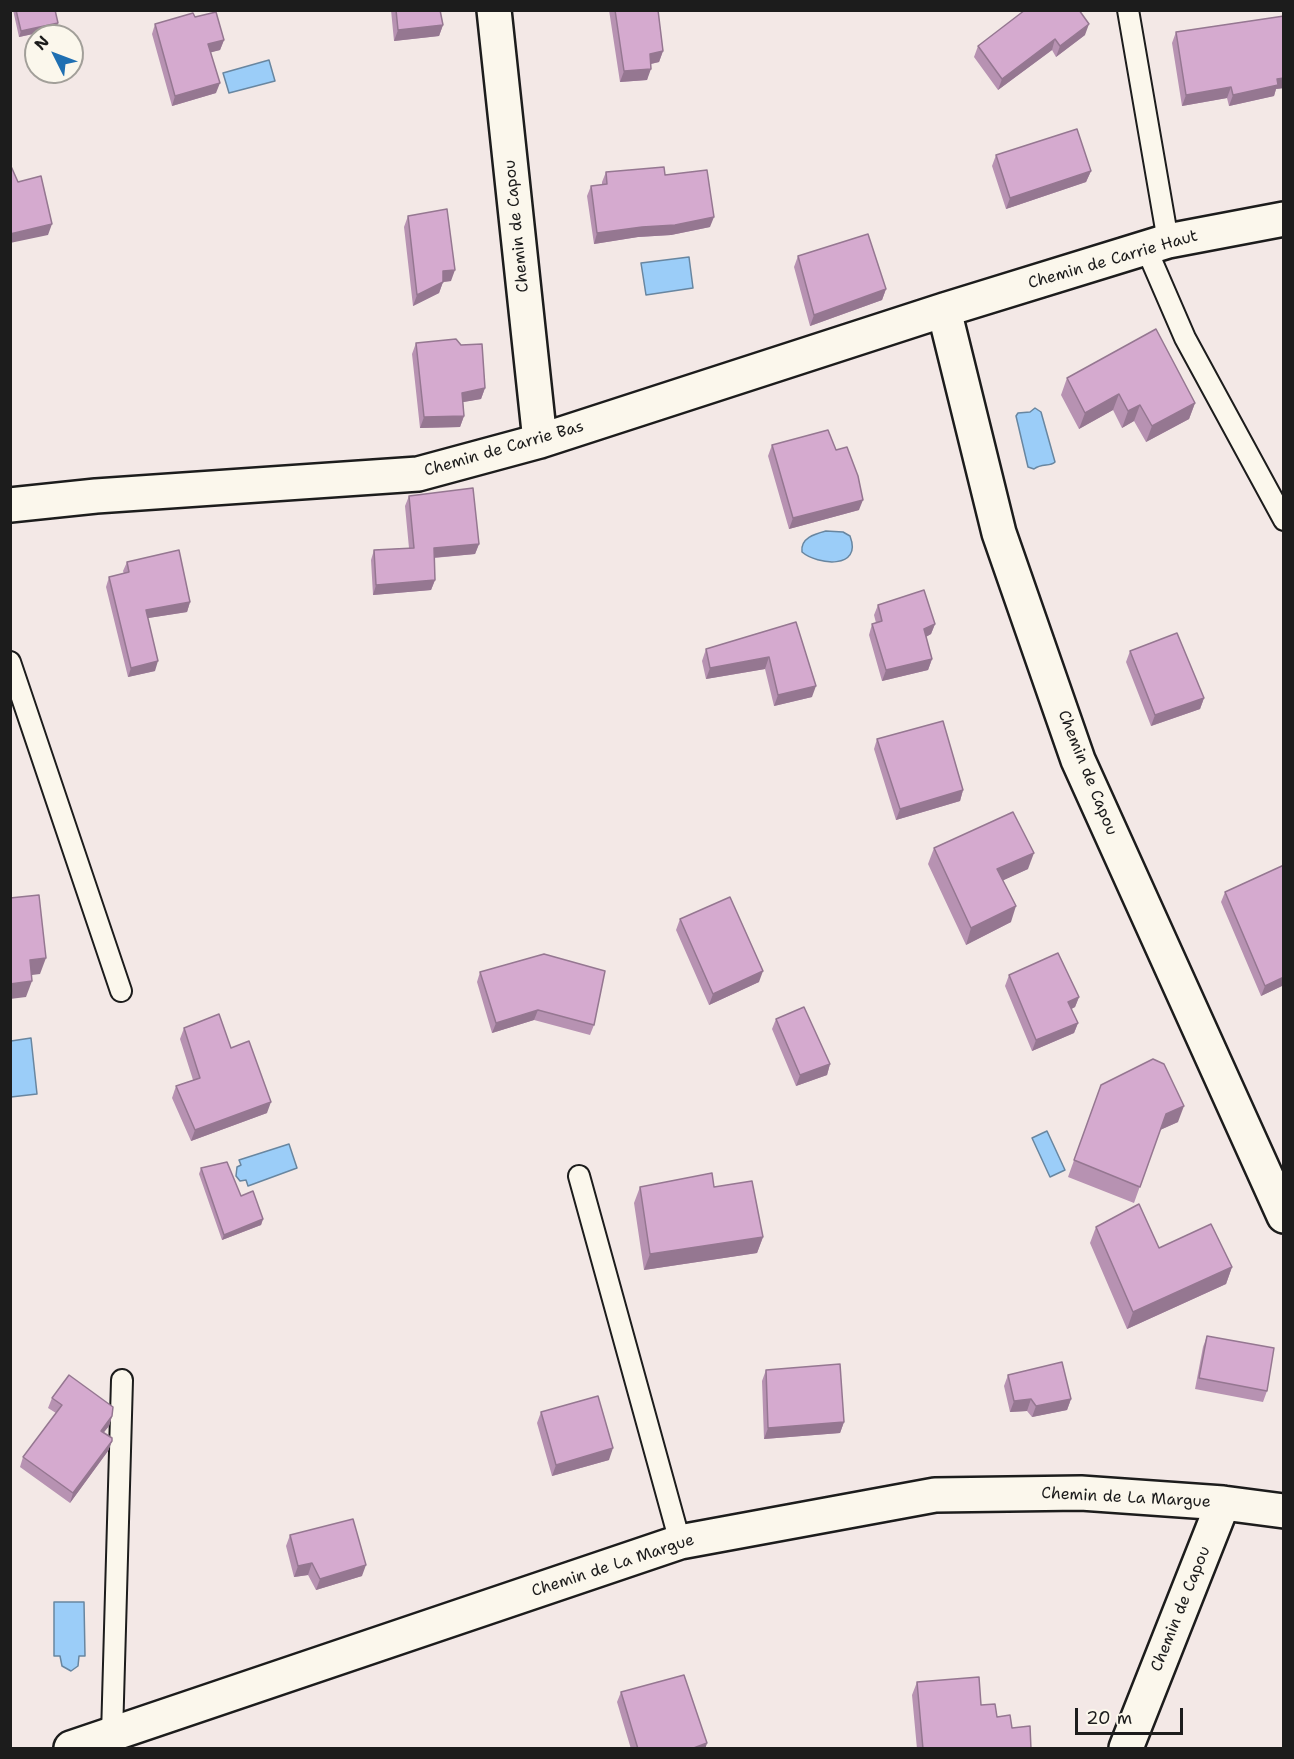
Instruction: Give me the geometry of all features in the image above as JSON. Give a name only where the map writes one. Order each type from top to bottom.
[{"type":"street","name":"Chemin de Capou","points":[[494,10],[540,441]]},
{"type":"street","name":"Chemin de Carrie Haut","points":[[944,310],[1157,244],[1284,219]]},
{"type":"street","name":"Chemin de Capou","points":[[944,310],[999,533],[1078,760],[1284,1216]]},
{"type":"street","name":"Chemin de Carrie Bas","points":[[10,505],[108,495],[418,474],[540,441],[944,310]]},
{"type":"street","name":"Chemin de La Margue","points":[[71,1749],[681,1542],[935,1495],[1082,1492],[1223,1503],[1284,1511]]},
{"type":"street","name":"Chemin de Capou","points":[[1126,1749],[1223,1503]]},
{"type":"lane","points":[[1128,10],[1157,244],[1185,338],[1284,520]]},
{"type":"lane","points":[[10,662],[121,991]]},
{"type":"lane","points":[[579,1176],[681,1542]]},
{"type":"lane","points":[[112,1735],[122,1380]]},
{"type":"water","points":[[269,60],[275,81],[229,93],[223,73]]},
{"type":"water","points":[[689,257],[693,288],[646,295],[641,263]]},
{"type":"water","points":[[1035,408],[1041,412],[1055,462],[1034,469],[1028,467],[1016,416],[1018,413],[1030,412]]},
{"type":"water","points":[[826,531],[843,532],[850,536],[852,547],[850,555],[836,562],[827,562],[802,552],[803,543],[806,540]]},
{"type":"water","points":[[31,1038],[37,1094],[11,1097],[11,1041]]},
{"type":"water","points":[[1047,1131],[1065,1170],[1050,1177],[1032,1138]]},
{"type":"water","points":[[289,1144],[297,1168],[248,1186],[246,1180],[240,1181],[236,1176],[237,1167],[241,1165],[239,1160]]},
{"type":"water","points":[[54,1602],[84,1602],[85,1656],[79,1656],[78,1666],[71,1671],[62,1666],[60,1656],[54,1656]]},
{"type":"building","points":[[16,10],[55,10],[58,23],[24,24],[24,30],[21,31]]},
{"type":"building","points":[[396,10],[440,10],[443,25],[398,30]]},
{"type":"building","points":[[615,10],[658,10],[663,51],[650,54],[651,69],[624,71]]},
{"type":"building","points":[[1025,10],[1079,10],[1089,24],[1060,46],[1055,39],[1002,79],[978,46]]},
{"type":"building","points":[[216,12],[224,40],[208,44],[220,83],[175,96],[155,24],[193,13],[195,17]]},
{"type":"building","points":[[1284,16],[1284,78],[1277,79],[1278,85],[1233,95],[1231,87],[1186,95],[1176,32]]},
{"type":"building","points":[[1077,129],[1091,171],[1010,198],[996,155]]},
{"type":"building","points":[[10,164],[18,182],[41,176],[52,224],[10,234]]},
{"type":"building","points":[[664,167],[665,175],[707,170],[714,217],[675,225],[597,233],[591,186],[607,184],[606,172]]},
{"type":"building","points":[[447,209],[455,270],[443,271],[443,282],[417,295],[408,216]]},
{"type":"building","points":[[868,234],[886,289],[814,315],[798,256]]},
{"type":"building","points":[[1156,329],[1195,403],[1152,426],[1140,405],[1128,411],[1119,394],[1085,413],[1067,378]]},
{"type":"building","points":[[456,339],[461,345],[482,344],[485,388],[462,393],[464,416],[424,417],[416,343]]},
{"type":"building","points":[[828,430],[836,450],[847,447],[858,476],[863,500],[793,518],[772,445]]},
{"type":"building","points":[[473,488],[479,544],[434,548],[435,580],[376,585],[374,550],[414,548],[409,496]]},
{"type":"building","points":[[179,550],[190,602],[146,610],[158,661],[131,668],[109,577],[129,572],[127,562]]},
{"type":"building","points":[[924,590],[935,624],[924,629],[932,659],[886,670],[872,624],[882,621],[878,605]]},
{"type":"building","points":[[796,622],[816,686],[778,695],[769,657],[710,668],[706,649]]},
{"type":"building","points":[[1177,633],[1204,698],[1155,715],[1130,651]]},
{"type":"building","points":[[943,721],[963,790],[900,809],[877,739]]},
{"type":"building","points":[[1013,812],[1034,853],[997,869],[1016,906],[971,928],[934,848]]},
{"type":"building","points":[[1284,865],[1284,977],[1265,986],[1225,892]]},
{"type":"building","points":[[39,895],[46,958],[30,960],[32,981],[10,984],[10,898]]},
{"type":"building","points":[[730,897],[763,971],[713,994],[680,919]]},
{"type":"building","points":[[1058,953],[1079,997],[1068,1002],[1078,1023],[1036,1040],[1009,975]]},
{"type":"building","points":[[544,954],[605,971],[594,1025],[538,1010],[496,1023],[480,972]]},
{"type":"building","points":[[804,1007],[830,1064],[800,1075],[776,1019]]},
{"type":"building","points":[[219,1014],[231,1048],[249,1041],[271,1102],[195,1130],[176,1086],[200,1078],[184,1028]]},
{"type":"building","points":[[1153,1059],[1164,1064],[1184,1106],[1166,1114],[1140,1187],[1074,1160],[1101,1085]]},
{"type":"building","points":[[227,1162],[241,1196],[253,1191],[263,1219],[224,1235],[201,1168]]},
{"type":"building","points":[[712,1173],[714,1187],[752,1181],[763,1237],[650,1254],[640,1187]]},
{"type":"building","points":[[1139,1204],[1159,1248],[1211,1224],[1232,1267],[1133,1312],[1096,1227]]},
{"type":"building","points":[[1207,1336],[1274,1348],[1267,1391],[1199,1378]]},
{"type":"building","points":[[1062,1362],[1071,1399],[1036,1406],[1031,1399],[1014,1401],[1008,1375]]},
{"type":"building","points":[[840,1364],[844,1422],[768,1428],[766,1370]]},
{"type":"building","points":[[69,1375],[113,1407],[112,1416],[101,1431],[112,1438],[112,1441],[73,1493],[23,1457],[62,1405],[52,1398]]},
{"type":"building","points":[[598,1396],[613,1448],[556,1465],[541,1412]]},
{"type":"building","points":[[353,1519],[366,1565],[320,1579],[312,1563],[298,1566],[290,1535]]},
{"type":"building","points":[[684,1675],[707,1743],[691,1749],[638,1749],[621,1692]]},
{"type":"building","points":[[979,1677],[981,1705],[995,1704],[997,1717],[1010,1715],[1012,1728],[1030,1726],[1031,1749],[923,1749],[917,1682]]}]
